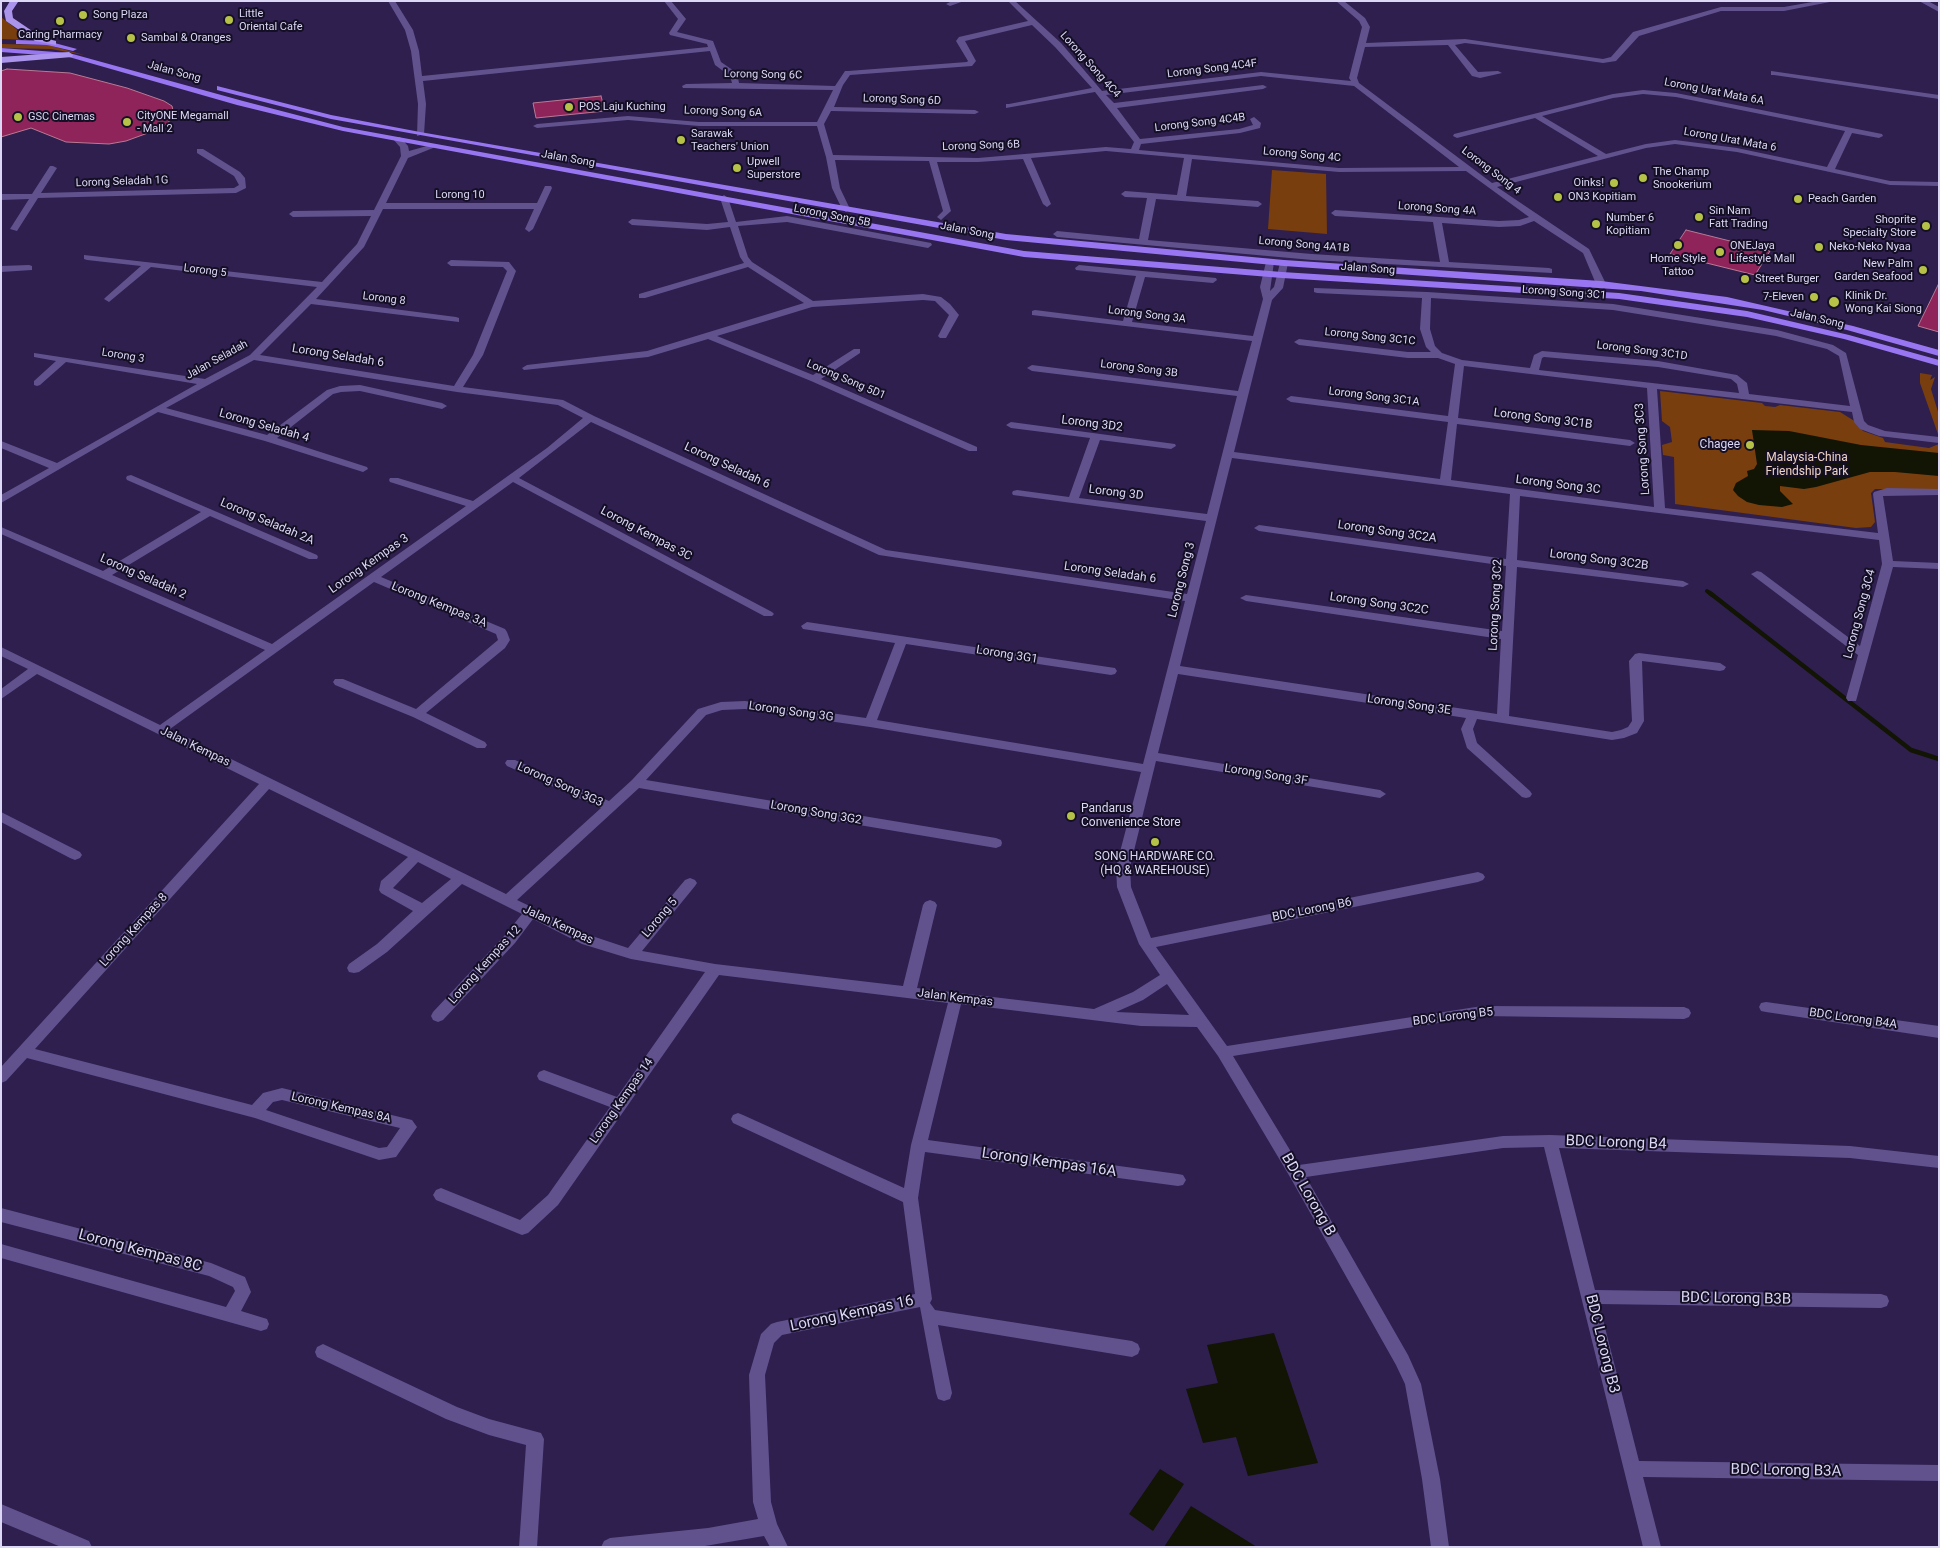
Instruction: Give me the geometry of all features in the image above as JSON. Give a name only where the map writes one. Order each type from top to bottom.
[{"type":"highway","points":[[1,11],[15,2]]},
{"type":"highway","points":[[15,2],[8,11],[9,19],[27,33],[53,44]]},
{"type":"highway","points":[[1,60],[69,55]]},
{"type":"main road","name":"Jalan Song","points":[[1,42],[53,44],[285,106],[420,134],[1006,237],[1270,262],[1601,284],[1687,294],[1754,306],[1850,328],[1939,353]]},
{"type":"main road","name":"Jalan Song","points":[[1,50],[69,55],[240,103],[343,129],[873,224],[1024,254],[1282,275],[1619,296],[1694,305],[1747,314],[1828,333],[1939,363]]},
{"type":"main road","points":[[717,186],[728,195],[724,198]]},
{"type":"main road","points":[[846,209],[853,216],[873,224]]},
{"type":"street","points":[[391,1],[410,32],[415,51],[422,104],[420,134]]},
{"type":"street","points":[[667,1],[682,19],[673,32],[710,42],[711,49],[718,63],[734,75],[736,85]]},
{"type":"street","points":[[950,4],[961,1]]},
{"type":"street","name":"Lorong Song 4C4","points":[[1011,1],[1058,45],[1112,106],[1138,142]]},
{"type":"street","points":[[1339,1],[1362,20],[1366,26],[1353,78],[1356,84]]},
{"type":"street","points":[[1709,1],[1721,9]]},
{"type":"street","points":[[1782,1],[1794,8]]},
{"type":"street","points":[[1360,45],[1450,44],[1465,41],[1603,61],[1613,58],[1634,36],[1644,31],[1721,9],[1794,8],[1832,1]]},
{"type":"street","points":[[1922,1],[1939,10]]},
{"type":"street","points":[[846,209],[836,188],[830,157],[820,124],[838,88],[848,74],[856,71],[969,64],[972,60],[960,41],[962,39],[1034,22]]},
{"type":"street","points":[[1450,44],[1475,74],[1483,76],[1498,73]]},
{"type":"street","points":[[420,79],[711,49]]},
{"type":"street","points":[[1774,73],[1939,97]]},
{"type":"street","name":"Lorong Song 4C4F","points":[[1009,106],[1099,91],[1261,74],[1356,84]]},
{"type":"street","name":"Lorong Song 4","points":[[1356,84],[1491,186],[1589,253],[1601,284]]},
{"type":"street","name":"Lorong Song 6C","points":[[686,86],[736,85],[838,88]]},
{"type":"street","points":[[1112,106],[1263,88]]},
{"type":"street","name":"Lorong Urat Mata 6A","points":[[1457,136],[1624,94],[1653,92],[1879,136]]},
{"type":"street","name":"Lorong Song 6D","points":[[829,109],[975,112]]},
{"type":"street","points":[[1536,116],[1605,157]]},
{"type":"street","name":"Lorong Song 6A","points":[[537,126],[628,118],[709,124],[820,124]]},
{"type":"street","name":"Lorong Song 4C4B","points":[[1138,142],[1240,131],[1257,126],[1254,119]]},
{"type":"street","points":[[1830,170],[1849,131]]},
{"type":"street","points":[[397,139],[404,146],[405,156],[420,149],[434,146]]},
{"type":"street","points":[[1134,151],[1138,142]]},
{"type":"street","name":"Lorong Urat Mata 6","points":[[1491,186],[1656,144],[1675,142],[1729,149],[1898,184],[1939,184]]},
{"type":"street","name":"Lorong Song 6B","points":[[830,157],[978,160],[1098,149],[1134,151]]},
{"type":"street","points":[[200,151],[237,174],[213,190]]},
{"type":"street","name":"Lorong Song 4C","points":[[1134,151],[1339,170],[1468,169]]},
{"type":"street","name":"Jalan Seladah","points":[[1,500],[157,408],[253,357],[361,245],[405,156]]},
{"type":"street","points":[[1026,156],[1047,204]]},
{"type":"street","points":[[1181,198],[1188,156]]},
{"type":"street","points":[[932,160],[947,211],[941,217]]},
{"type":"street","points":[[14,229],[53,168]]},
{"type":"street","name":"Lorong Seladah 1G","points":[[1,197],[236,190],[243,186],[241,178],[237,174]]},
{"type":"street","points":[[529,229],[538,206],[548,188]]},
{"type":"street","points":[[1125,194],[1258,204]]},
{"type":"street","points":[[1143,241],[1152,196]]},
{"type":"street","points":[[724,198],[732,226],[744,257],[749,264],[811,304]]},
{"type":"street","name":"Lorong 10","points":[[292,214],[380,209],[538,206]]},
{"type":"street","name":"Lorong Song 4A","points":[[1335,213],[1513,224],[1536,217]]},
{"type":"street","name":"Lorong Song 5B","points":[[632,222],[708,228],[787,219],[928,246]]},
{"type":"street","points":[[1437,220],[1446,265]]},
{"type":"street","name":"Lorong Song 4A1B","points":[[1057,234],[1312,258],[1549,271]]},
{"type":"street","name":"Lorong 5","points":[[87,257],[323,285]]},
{"type":"street","name":"Lorong Song 3","points":[[1268,299],[1265,287],[1270,262]]},
{"type":"street","points":[[451,263],[506,264],[512,271],[478,355],[457,389]]},
{"type":"street","name":"Lorong Song 3","points":[[1123,867],[1242,394],[1268,299],[1278,288],[1284,263]]},
{"type":"street","points":[[109,299],[149,264]]},
{"type":"street","points":[[642,296],[749,264]]},
{"type":"street","points":[[1,269],[29,268]]},
{"type":"street","points":[[1079,268],[1213,280]]},
{"type":"street","points":[[1127,324],[1141,274]]},
{"type":"street","name":"Lorong Song 3C1","points":[[1317,290],[1613,307],[1776,333],[1830,347],[1843,355],[1856,410]]},
{"type":"street","points":[[1426,295],[1425,329],[1431,346],[1439,355],[1460,363],[1856,410],[1859,422],[1864,427],[1873,431],[1939,440]]},
{"type":"street","points":[[527,368],[648,354],[811,304],[923,296],[938,299],[954,315],[943,336]]},
{"type":"street","name":"Lorong 8","points":[[309,301],[456,320]]},
{"type":"street","name":"Lorong Song 3A","points":[[1035,313],[1257,339]]},
{"type":"street","name":"Lorong Song 5D1","points":[[709,336],[814,379],[973,449]]},
{"type":"street","name":"Lorong Song 3C1C","points":[[1299,342],[1408,355],[1439,355]]},
{"type":"street","points":[[814,379],[856,351]]},
{"type":"street","name":"Lorong Song 3C1D","points":[[1534,372],[1537,357],[1542,354],[1612,359],[1734,377],[1742,383],[1744,397]]},
{"type":"street","name":"Lorong 3","points":[[38,355],[205,382]]},
{"type":"street","name":"Lorong Seladah 6","points":[[253,357],[457,389],[560,402],[590,418],[883,553],[1191,598]]},
{"type":"street","points":[[36,384],[64,359]]},
{"type":"street","points":[[1445,483],[1460,363]]},
{"type":"street","name":"Lorong Song 3B","points":[[1032,368],[1242,394]]},
{"type":"street","name":"Lorong Song 3C3","points":[[1652,386],[1660,510]]},
{"type":"street","points":[[268,439],[330,392],[340,389],[360,388],[442,406]]},
{"type":"street","name":"Lorong Song 3C1A","points":[[1291,399],[1453,420]]},
{"type":"street","name":"Lorong Seladah 4","points":[[157,408],[268,439],[363,469]]},
{"type":"street","name":"Lorong Kempas 3","points":[[162,730],[551,450],[590,418]]},
{"type":"street","name":"Lorong Song 3C1B","points":[[1453,420],[1630,442]]},
{"type":"street","name":"Lorong 3D2","points":[[1010,425],[1171,446]]},
{"type":"street","points":[[1073,500],[1096,437]]},
{"type":"street","points":[[1,444],[58,467]]},
{"type":"street","name":"Lorong Song 3C","points":[[1228,454],[1515,492],[1884,537]]},
{"type":"street","name":"Lorong Seladah 2A","points":[[130,478],[313,557]]},
{"type":"street","name":"Lorong Kempas 3C","points":[[512,478],[768,614]]},
{"type":"street","points":[[394,480],[475,505]]},
{"type":"street","name":"Lorong Song 3C4","points":[[1852,698],[1888,564],[1878,494],[1887,490],[1939,492]]},
{"type":"street","name":"Lorong Song 3C2","points":[[1503,718],[1515,492]]},
{"type":"street","name":"Lorong 3D","points":[[1018,493],[1211,518]]},
{"type":"street","name":"Lorong Seladah 2A","points":[[104,575],[209,512]]},
{"type":"street","name":"Lorong Song 3C2A","points":[[1259,528],[1511,563]]},
{"type":"street","name":"Lorong Seladah 2","points":[[1,530],[274,649]]},
{"type":"street","name":"Lorong Song 3C2B","points":[[1511,563],[1683,584]]},
{"type":"street","points":[[1888,564],[1939,566]]},
{"type":"street","points":[[1757,574],[1864,654]]},
{"type":"street","name":"Lorong Kempas 3A","points":[[373,578],[496,629],[504,636],[501,645],[416,714]]},
{"type":"street","name":"Lorong Song 3C2C","points":[[1246,598],[1508,636]]},
{"type":"street","name":"Lorong 3G1","points":[[807,626],[1111,671]]},
{"type":"street","points":[[870,723],[902,639]]},
{"type":"street","name":"Jalan Kempas","points":[[1,650],[587,940],[631,954],[715,968],[1096,1015],[1141,1020],[1199,1021]]},
{"type":"street","name":"Lorong Song 3E","points":[[1173,669],[1364,700],[1503,718],[1612,736],[1633,730],[1638,721],[1635,661],[1639,657],[1720,667]]},
{"type":"street","points":[[1,695],[37,668]]},
{"type":"street","points":[[339,682],[416,714],[481,745]]},
{"type":"street","name":"Lorong Song 3G","points":[[507,901],[636,783],[702,712],[721,706],[745,705],[870,723],[1148,769]]},
{"type":"street","points":[[1473,714],[1467,730],[1471,745],[1526,794]]},
{"type":"street","name":"Lorong Song 3F","points":[[1152,756],[1380,794]]},
{"type":"street","name":"Lorong Song 3G3","points":[[511,763],[609,806]]},
{"type":"street","name":"Lorong Kempas 8","points":[[1,1077],[267,783]]},
{"type":"street","name":"Lorong Song 3G2","points":[[636,783],[996,843]]},
{"type":"street","points":[[1,816],[75,855]]},
{"type":"street","points":[[416,856],[386,884],[386,890],[423,910]]},
{"type":"street","name":"BDC Lorong B","points":[[1123,867],[1124,888],[1146,944],[1199,1021],[1223,1052],[1295,1172],[1402,1360],[1413,1384],[1431,1479],[1440,1547]]},
{"type":"street","name":"BDC Lorong B6","points":[[1146,944],[1478,877]]},
{"type":"street","points":[[354,968],[382,948],[461,878]]},
{"type":"street","name":"Lorong 5","points":[[631,954],[690,883]]},
{"type":"street","points":[[909,992],[930,905]]},
{"type":"street","name":"Lorong Kempas 12","points":[[438,1016],[510,939],[531,912]]},
{"type":"street","name":"Lorong Kempas 14","points":[[441,1195],[522,1228],[553,1200],[715,968]]},
{"type":"street","points":[[1096,1015],[1112,1010],[1169,976]]},
{"type":"street","name":"Lorong Kempas 16","points":[[779,1547],[769,1526],[762,1502],[756,1375],[767,1339],[776,1329],[924,1299],[910,1198],[920,1145],[956,998]]},
{"type":"street","name":"BDC Lorong B4A","points":[[1766,1007],[1939,1032]]},
{"type":"street","name":"BDC Lorong B5","points":[[1223,1052],[1482,1011],[1684,1013]]},
{"type":"street","name":"Lorong Kempas 8A","points":[[24,1052],[255,1112],[380,1154],[391,1153],[409,1127],[407,1124],[282,1094],[268,1097],[255,1112]]},
{"type":"street","points":[[544,1076],[619,1104]]},
{"type":"street","points":[[738,1120],[910,1198]]},
{"type":"street","name":"BDC Lorong B4","points":[[1295,1172],[1503,1142],[1550,1141],[1850,1152],[1939,1162]]},
{"type":"street","name":"BDC Lorong B3","points":[[1550,1141],[1634,1469],[1652,1547]]},
{"type":"street","name":"Lorong Kempas 16A","points":[[920,1145],[1178,1180]]},
{"type":"street","name":"Lorong Kempas 8C","points":[[1,1214],[211,1270],[239,1282],[243,1292],[229,1316]]},
{"type":"street","points":[[1,1251],[261,1324]]},
{"type":"street","name":"BDC Lorong B3B","points":[[1590,1297],[1882,1302]]},
{"type":"street","points":[[924,1299],[930,1316],[944,1393]]},
{"type":"street","points":[[930,1316],[1132,1348]]},
{"type":"street","points":[[323,1352],[452,1413],[536,1439],[528,1547]]},
{"type":"street","name":"BDC Lorong B3A","points":[[1634,1469],[1939,1473]]},
{"type":"street","points":[[1,1513],[83,1547]]},
{"type":"street","points":[[610,1547],[708,1537],[769,1526]]},
{"type":"green space","points":[[1,17],[30,40],[1,39]]},
{"type":"green space","points":[[1,44],[48,45],[84,55],[51,49],[1,48]]},
{"type":"green space","points":[[1272,170],[1326,174],[1327,234],[1268,229]]},
{"type":"green space","points":[[1920,373],[1932,375],[1930,380],[1935,377],[1931,389],[1939,415],[1939,437],[1920,383]]},
{"type":"green space","name":"Malaysia-China Friendship Park","points":[[1660,391],[1762,403],[1765,406],[1775,407],[1780,405],[1840,412],[1856,422],[1863,431],[1883,438],[1885,442],[1929,448],[1939,444],[1939,489],[1875,489],[1871,493],[1875,522],[1871,527],[1856,528],[1675,504],[1674,457],[1663,455],[1662,445],[1672,442],[1670,427],[1662,421]]},
{"type":"shaded area","points":[[1752,430],[1789,431],[1861,445],[1939,453],[1939,476],[1870,472],[1804,489],[1780,486],[1780,491],[1793,504],[1782,507],[1759,505],[1747,502],[1733,490],[1736,483],[1748,476],[1747,471],[1754,469],[1757,464]]},
{"type":"shaded area","points":[[1274,1333],[1318,1463],[1248,1476],[1236,1437],[1203,1443],[1186,1389],[1218,1383],[1207,1345]]},
{"type":"shaded area","points":[[1160,1469],[1184,1484],[1153,1531],[1129,1514]]},
{"type":"shaded area","points":[[1191,1506],[1257,1547],[1164,1547]]},
{"type":"building","points":[[7,69],[70,73],[127,88],[164,101],[172,106],[174,115],[167,124],[156,130],[126,141],[109,144],[66,142],[31,128],[1,137],[1,71]]},
{"type":"building","name":"POS Laju Kuching","points":[[601,96],[605,111],[536,118],[533,103]]},
{"type":"building","name":"ONEJaya Lifestyle Mall","points":[[1686,230],[1770,251],[1755,275],[1670,254]]},
{"type":"building","points":[[1939,283],[1939,332],[1918,326]]},
{"type":"waterway","points":[[1707,591],[1712,595]]},
{"type":"waterway","points":[[1710,593],[1911,750],[1939,759]]},
{"type":"place","name":"Song Plaza","points":[[83,15]]},
{"type":"place","name":"Little Oriental Cafe","points":[[229,20]]},
{"type":"place","name":"Caring Pharmacy","points":[[60,21]]},
{"type":"place","name":"Sambal & Oranges","points":[[131,38]]},
{"type":"place","name":"POS Laju Kuching","points":[[569,107]]},
{"type":"place","name":"GSC Cinemas","points":[[18,117]]},
{"type":"place","name":"CityONE Megamall - Mall 2","points":[[127,122]]},
{"type":"place","name":"Sarawak Teachers' Union","points":[[681,140]]},
{"type":"place","name":"Upwell Superstore","points":[[737,168]]},
{"type":"place","name":"The Champ Snookerium","points":[[1643,178]]},
{"type":"place","name":"Oinks!","points":[[1614,183]]},
{"type":"place","name":"ON3 Kopitiam","points":[[1558,197]]},
{"type":"place","name":"Peach Garden","points":[[1798,199]]},
{"type":"place","name":"Sin Nam Fatt Trading","points":[[1699,217]]},
{"type":"place","name":"Number 6 Kopitiam","points":[[1596,224]]},
{"type":"place","name":"Shoprite Specialty Store","points":[[1926,226]]},
{"type":"place","name":"Home Style Tattoo","points":[[1678,245]]},
{"type":"place","name":"Neko-Neko Nyaa","points":[[1819,247]]},
{"type":"place","name":"ONEJaya Lifestyle Mall","points":[[1720,252]]},
{"type":"place","name":"New Palm Garden Seafood","points":[[1923,270]]},
{"type":"place","name":"Street Burger","points":[[1745,279]]},
{"type":"place","name":"7-Eleven","points":[[1814,297]]},
{"type":"place","name":"Klinik Dr. Wong Kai Siong","points":[[1834,302]]},
{"type":"place","name":"Chagee","points":[[1750,445]]},
{"type":"place","name":"Pandarus Convenience Store","points":[[1071,816]]},
{"type":"place","name":"SONG HARDWARE CO. (HQ & WAREHOUSE)","points":[[1155,842]]}]
